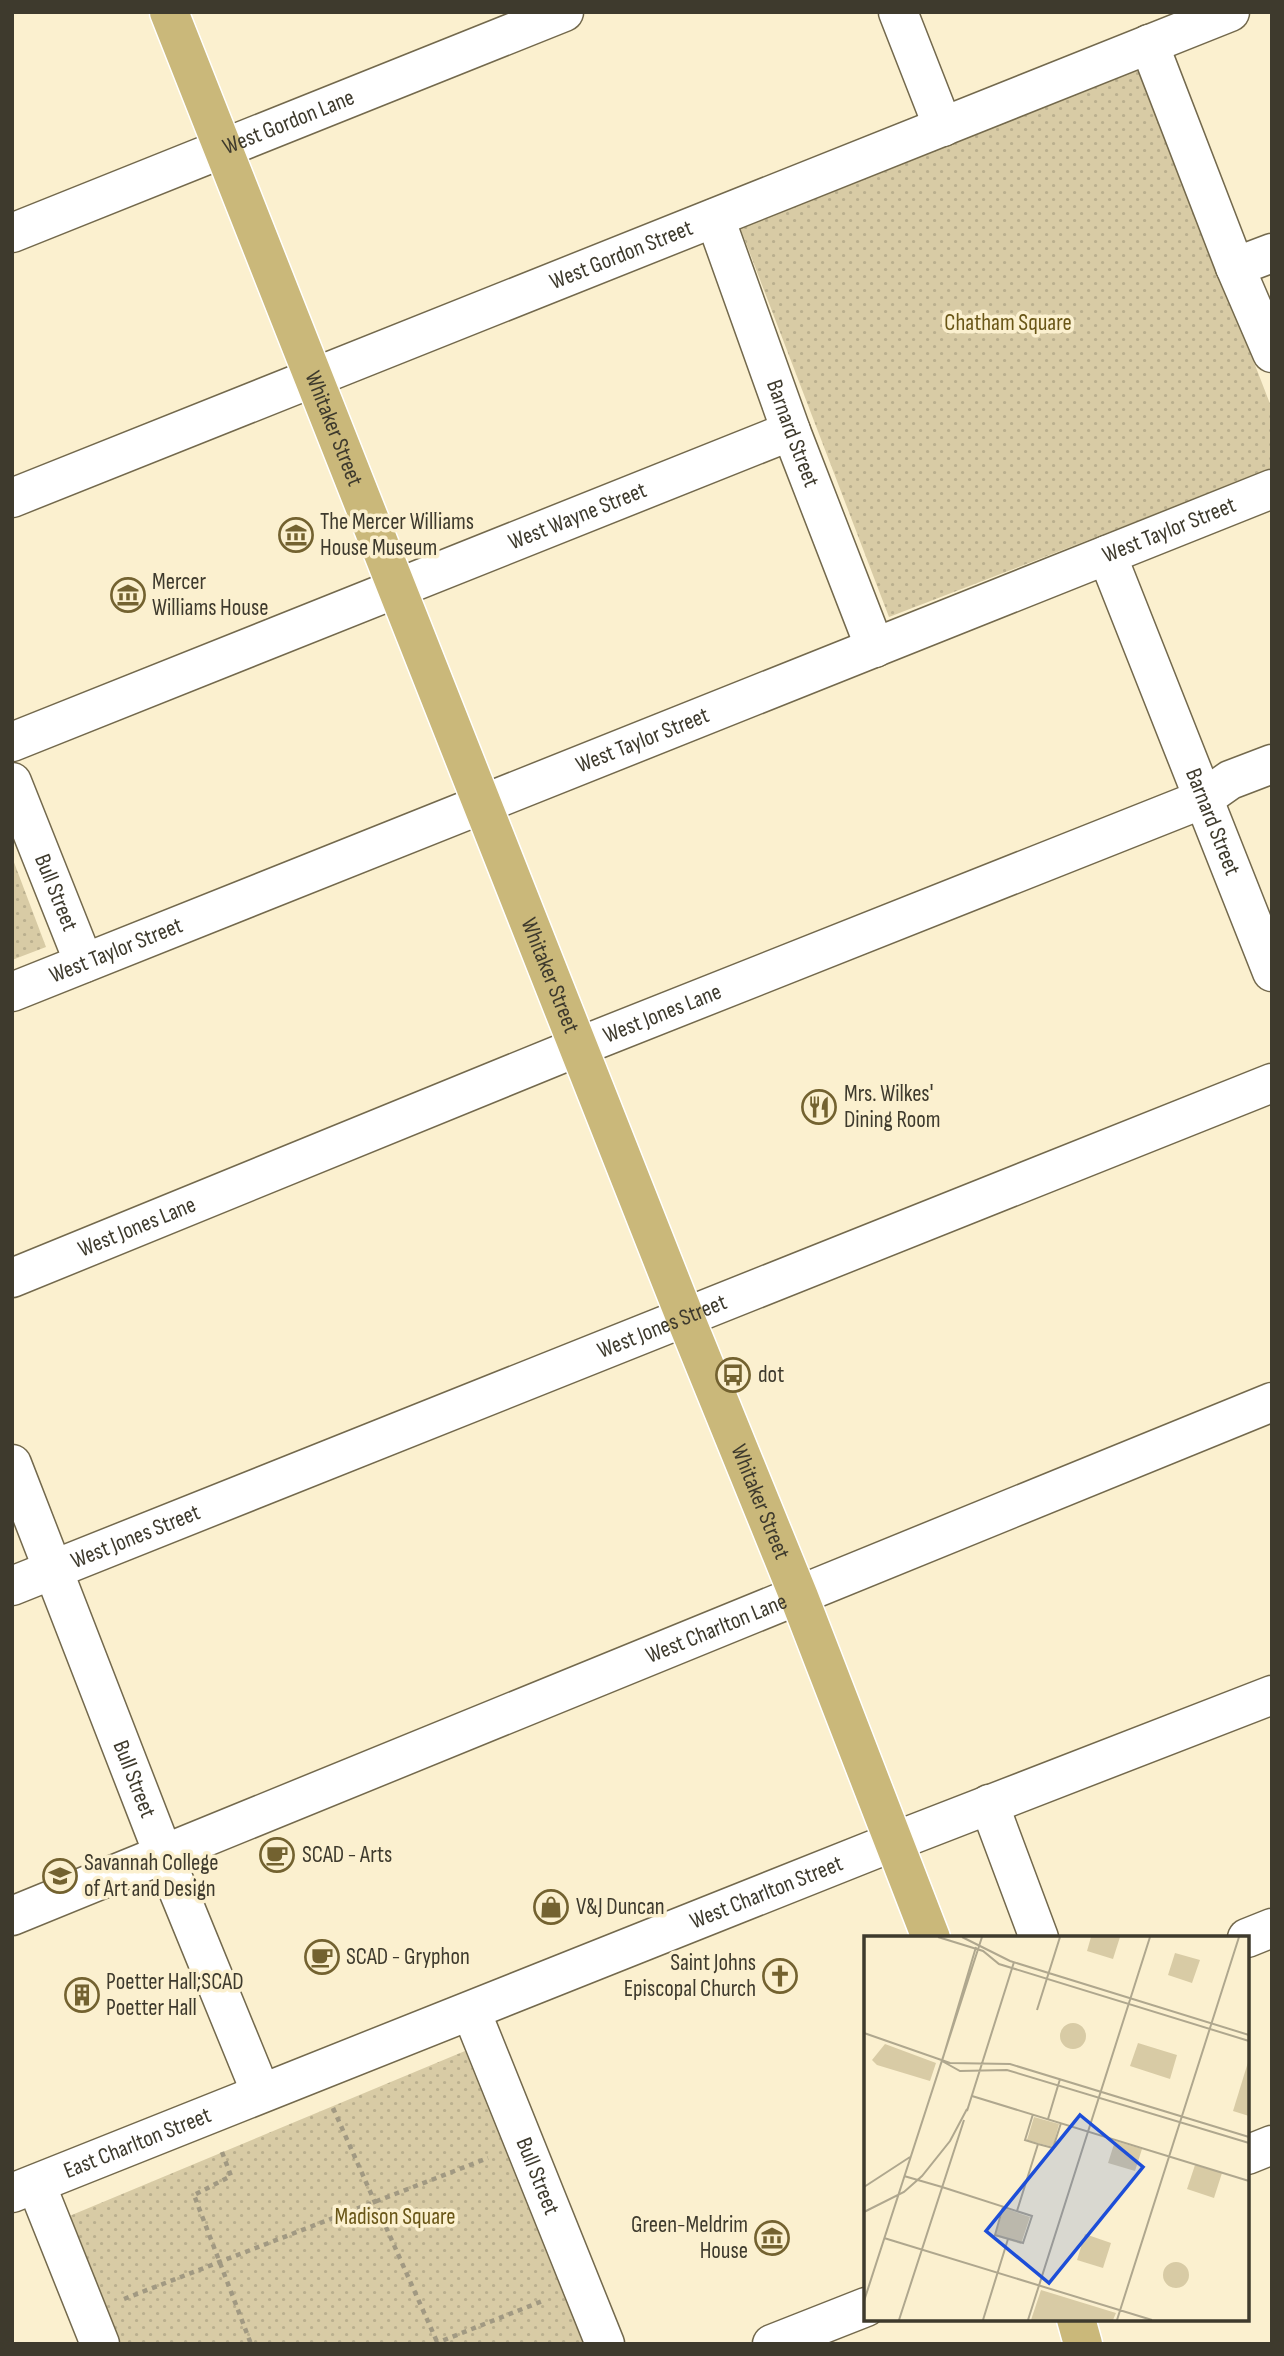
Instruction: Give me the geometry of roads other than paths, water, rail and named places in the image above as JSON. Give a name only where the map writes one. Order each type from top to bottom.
[{"type":"main road","name":"Whitaker Street","points":[[169,12],[685,1317],[799,1597],[930,1936]]},
{"type":"main road","points":[[1077,2321],[1083,2344]]},
{"type":"street","name":"West Gordon Lane","points":[[12,233],[564,12]]},
{"type":"street","points":[[898,12],[943,127]]},
{"type":"street","name":"West Gordon Street","points":[[12,498],[1230,12]]},
{"type":"street","points":[[1149,44],[1272,353]]},
{"type":"street","name":"Barnard Street","points":[[715,218],[790,431],[875,648]]},
{"type":"street","points":[[1236,267],[1272,253]]},
{"type":"street","name":"West Wayne Street","points":[[12,742],[790,431]]},
{"type":"street","name":"West Taylor Street","points":[[12,992],[1272,489]]},
{"type":"street","name":"Barnard Street","points":[[1107,555],[1272,972]]},
{"type":"street","name":"West Jones Lane","points":[[12,1278],[578,1047],[1203,799],[1230,780],[1272,764]]},
{"type":"street","name":"Bull Street","points":[[12,782],[84,963]]},
{"type":"street","name":"West Jones Street","points":[[12,1586],[1272,1083]]},
{"type":"street","name":"West Charlton Lane","points":[[12,1916],[1272,1402]]},
{"type":"street","name":"Bull Street","points":[[12,1464],[164,1856],[261,2093]]},
{"type":"street","name":"West Charlton Street","points":[[261,2093],[989,1804],[1272,1695]]},
{"type":"street","points":[[989,1804],[1038,1936]]},
{"type":"street","points":[[1249,1937],[1272,1928]]},
{"type":"street","name":"Bull Street","points":[[471,2011],[605,2344]]},
{"type":"street","name":"East Charlton Street","points":[[24,2189],[261,2093]]},
{"type":"street","points":[[1249,2154],[1272,2145]]},
{"type":"street","points":[[24,2189],[100,2344]]},
{"type":"street","points":[[772,2344],[864,2308]]},
{"type":"place","name":"The Mercer Williams House Museum","points":[[296,535]]},
{"type":"place","name":"Mercer Williams House","points":[[128,595]]},
{"type":"place","name":"Mrs. Wilkes' Dining Room","points":[[819,1107]]},
{"type":"place","name":"dot","points":[[733,1375]]},
{"type":"place","name":"SCAD - Arts","points":[[277,1855]]},
{"type":"place","name":"Savannah College of Art and Design","points":[[60,1876]]},
{"type":"place","name":"V&J Duncan","points":[[551,1907]]},
{"type":"place","name":"SCAD - Gryphon","points":[[322,1957]]},
{"type":"place","name":"Saint Johns Episcopal Church","points":[[780,1976]]},
{"type":"place","name":"Poetter Hall;SCAD Poetter Hall","points":[[82,1995]]},
{"type":"place","name":"Green-Meldrim House","points":[[772,2238]]},
{"type":"park label","name":"Chatham Square","points":[[1008,323]]},
{"type":"park label","name":"Madison Square","points":[[395,2217]]}]
